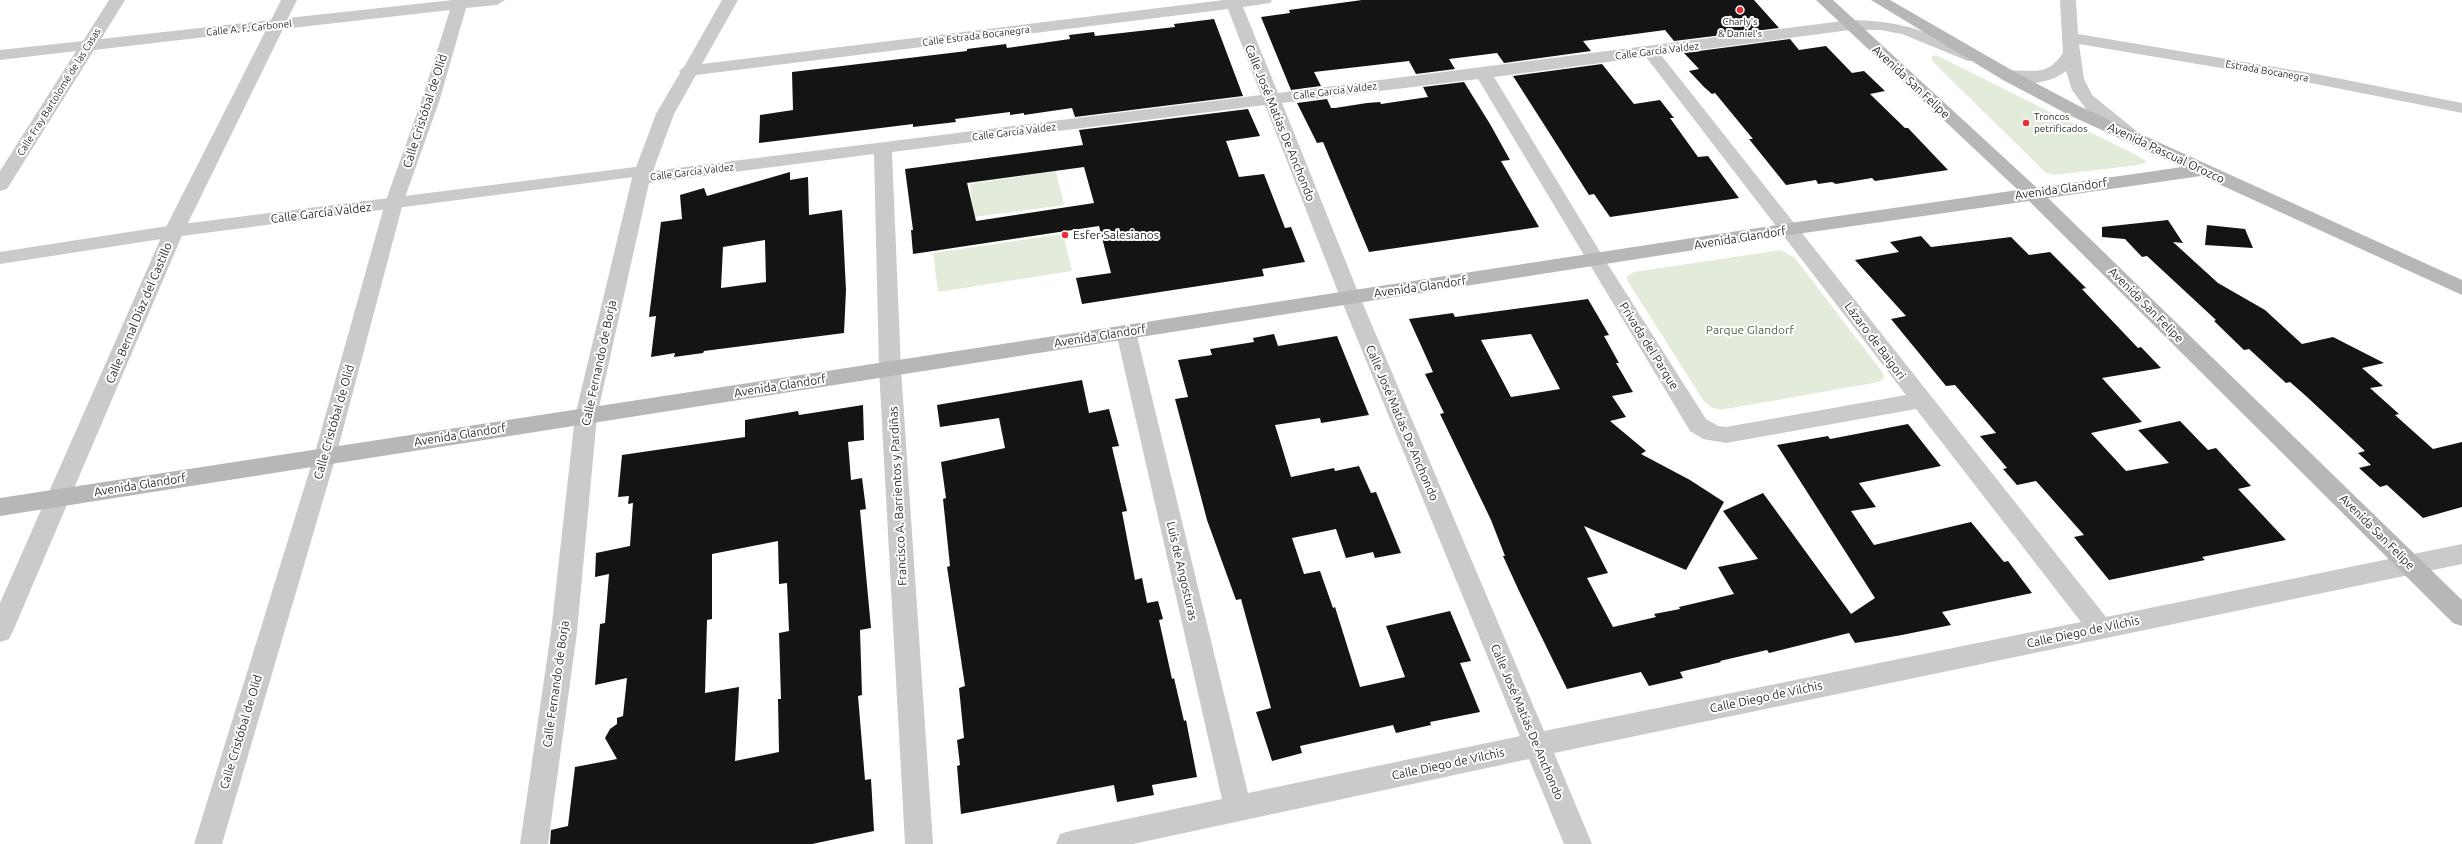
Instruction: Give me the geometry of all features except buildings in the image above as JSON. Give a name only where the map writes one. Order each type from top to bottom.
[{"type":"main road","name":"Avenida San Felipe","points":[[1824,0],[2032,193],[2462,616]]},
{"type":"main road","name":"Avenida Pascual Orozco","points":[[1879,0],[2009,76],[2142,143],[2462,288]]},
{"type":"main road","name":"Avenida Glandorf","points":[[0,507],[1350,297],[1596,261],[1790,229],[2032,193],[2201,170]]},
{"type":"street","name":"Calle Fray Bartolomé de las Casas","points":[[0,185],[117,0]]},
{"type":"street","name":"Calle Bernal Díaz del Castillo","points":[[0,631],[174,231],[289,0]]},
{"type":"street","name":"Calle A. F. Carbonel","points":[[0,55],[277,25],[460,2],[497,0]]},
{"type":"street","name":"Calle Fernando de Borja","points":[[534,844],[564,632],[586,416],[642,175],[665,114],[687,71],[730,0]]},
{"type":"street","name":"Calle Estrada Bocanegra","points":[[687,71],[1232,2],[1264,0]]},
{"type":"street","points":[[2068,0],[2071,45],[2079,88],[2086,99],[2142,143]]},
{"type":"street","name":"Calle Cristóbal de Olid","points":[[208,844],[325,456],[394,203],[430,102],[460,2]]},
{"type":"street","name":"Calle José Matías De Anchondo","points":[[1232,2],[1350,297],[1578,844]]},
{"type":"street","name":"Calle García Valdez","points":[[0,258],[174,231],[394,203],[882,148],[1650,52],[1850,25],[1880,25],[1906,30],[1977,58]]},
{"type":"street","points":[[2009,76],[2033,77],[2053,74],[2065,63],[2071,45]]},
{"type":"street","name":"Estrada Bocanegra","points":[[2071,45],[2316,79],[2462,108]]},
{"type":"street","name":"Lázaro de Baigori","points":[[1650,52],[1790,229],[1920,400],[2100,628]]},
{"type":"street","name":"Privada del Parque","points":[[1483,72],[1596,261],[1698,425],[1717,436],[1726,435],[1920,400]]},
{"type":"street","name":"Francisco A. Barrientos y Pardiñas","points":[[882,148],[890,369],[919,844]]},
{"type":"street","name":"Luis de Angosturas","points":[[1126,332],[1238,809]]},
{"type":"street","name":"Calle Diego de Vilchis","points":[[1070,844],[1536,745],[2462,554]]},
{"type":"green space","points":[[1936,55],[2138,156],[2147,162],[2138,165],[2054,175],[2046,173],[1933,62],[1931,57]]},
{"type":"green space","points":[[1056,171],[1064,205],[974,217],[970,184]]},
{"type":"green space","points":[[1063,234],[1072,271],[938,292],[933,253]]},
{"type":"green space","name":"Parque Glandorf","points":[[1781,250],[1795,258],[1883,373],[1884,378],[1879,382],[1720,410],[1711,407],[1703,400],[1627,280],[1627,276],[1634,272]]},
{"type":"place","name":"Charly's & Daniel's","points":[[1740,10]]},
{"type":"place","name":"Troncos petrificados","points":[[2026,123]]},
{"type":"place","name":"Esfer Salesianos","points":[[1065,235]]}]
